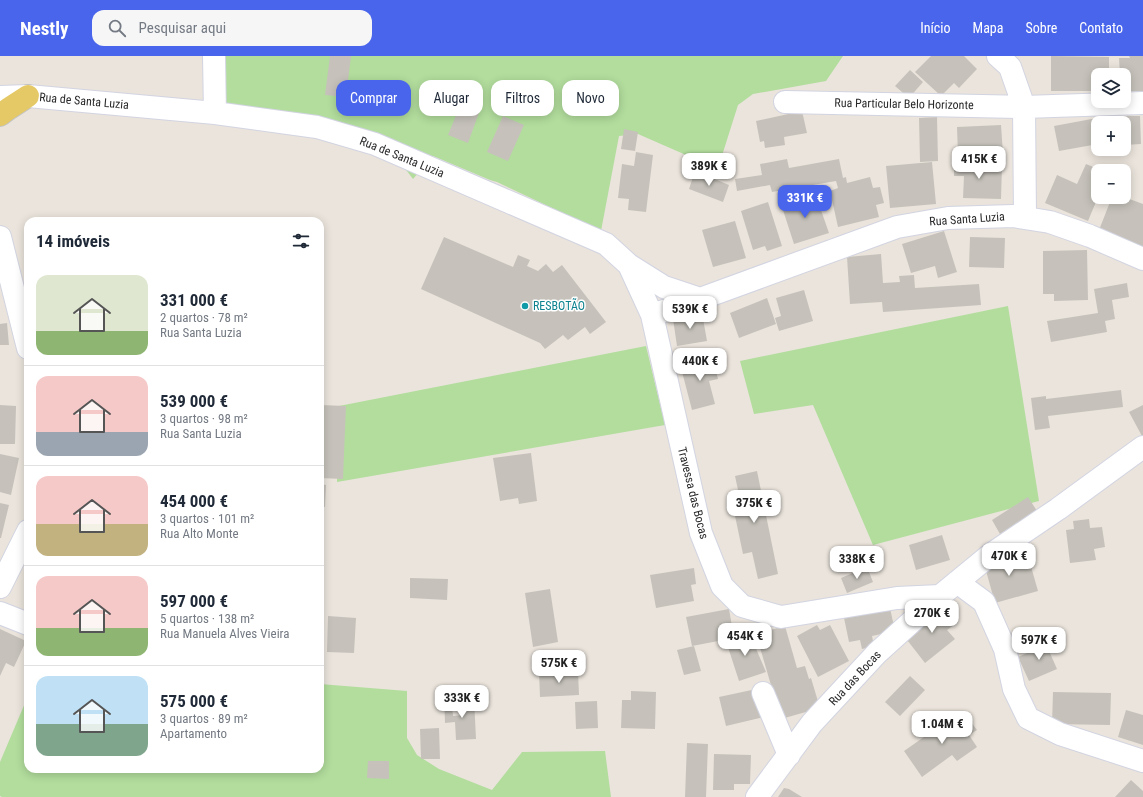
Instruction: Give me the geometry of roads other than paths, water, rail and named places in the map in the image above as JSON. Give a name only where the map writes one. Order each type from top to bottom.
[{"type":"main road","points":[[0,115],[28,96]]},
{"type":"street","points":[[214,56],[215,113]]},
{"type":"street","points":[[1004,60],[1024,107],[1024,218]]},
{"type":"street","name":"Rua de Santa Luzia","points":[[0,84],[28,96]]},
{"type":"street","name":"Rua de Santa Luzia","points":[[0,97],[28,96],[215,113],[317,127],[375,144],[606,244],[629,265],[652,315]]},
{"type":"street","name":"Rua Particular Belo Horizonte","points":[[785,102],[1024,107],[1143,102]]},
{"type":"street","name":"Rua Santa Luzia","points":[[652,315],[897,227],[948,218],[1013,216],[1050,222],[1090,236],[1143,259]]},
{"type":"street","points":[[0,236],[24,332]]},
{"type":"street","points":[[629,265],[664,287],[700,299]]},
{"type":"street","name":"Travessa das Bocas","points":[[652,315],[701,533],[722,586],[742,606],[781,617],[897,598],[940,596]]},
{"type":"street","name":"Rua das Bocas","points":[[757,797],[812,723],[877,653],[956,582],[990,555],[1058,509],[1143,447]]},
{"type":"street","points":[[0,587],[24,539]]},
{"type":"street","points":[[956,582],[984,602],[1005,649],[1014,690],[1028,718],[1060,734],[1143,761]]},
{"type":"street","points":[[0,612],[24,622]]},
{"type":"street","points":[[763,693],[788,755]]},
{"type":"place","name":"RESBOTÃO","points":[[525,306]]}]
